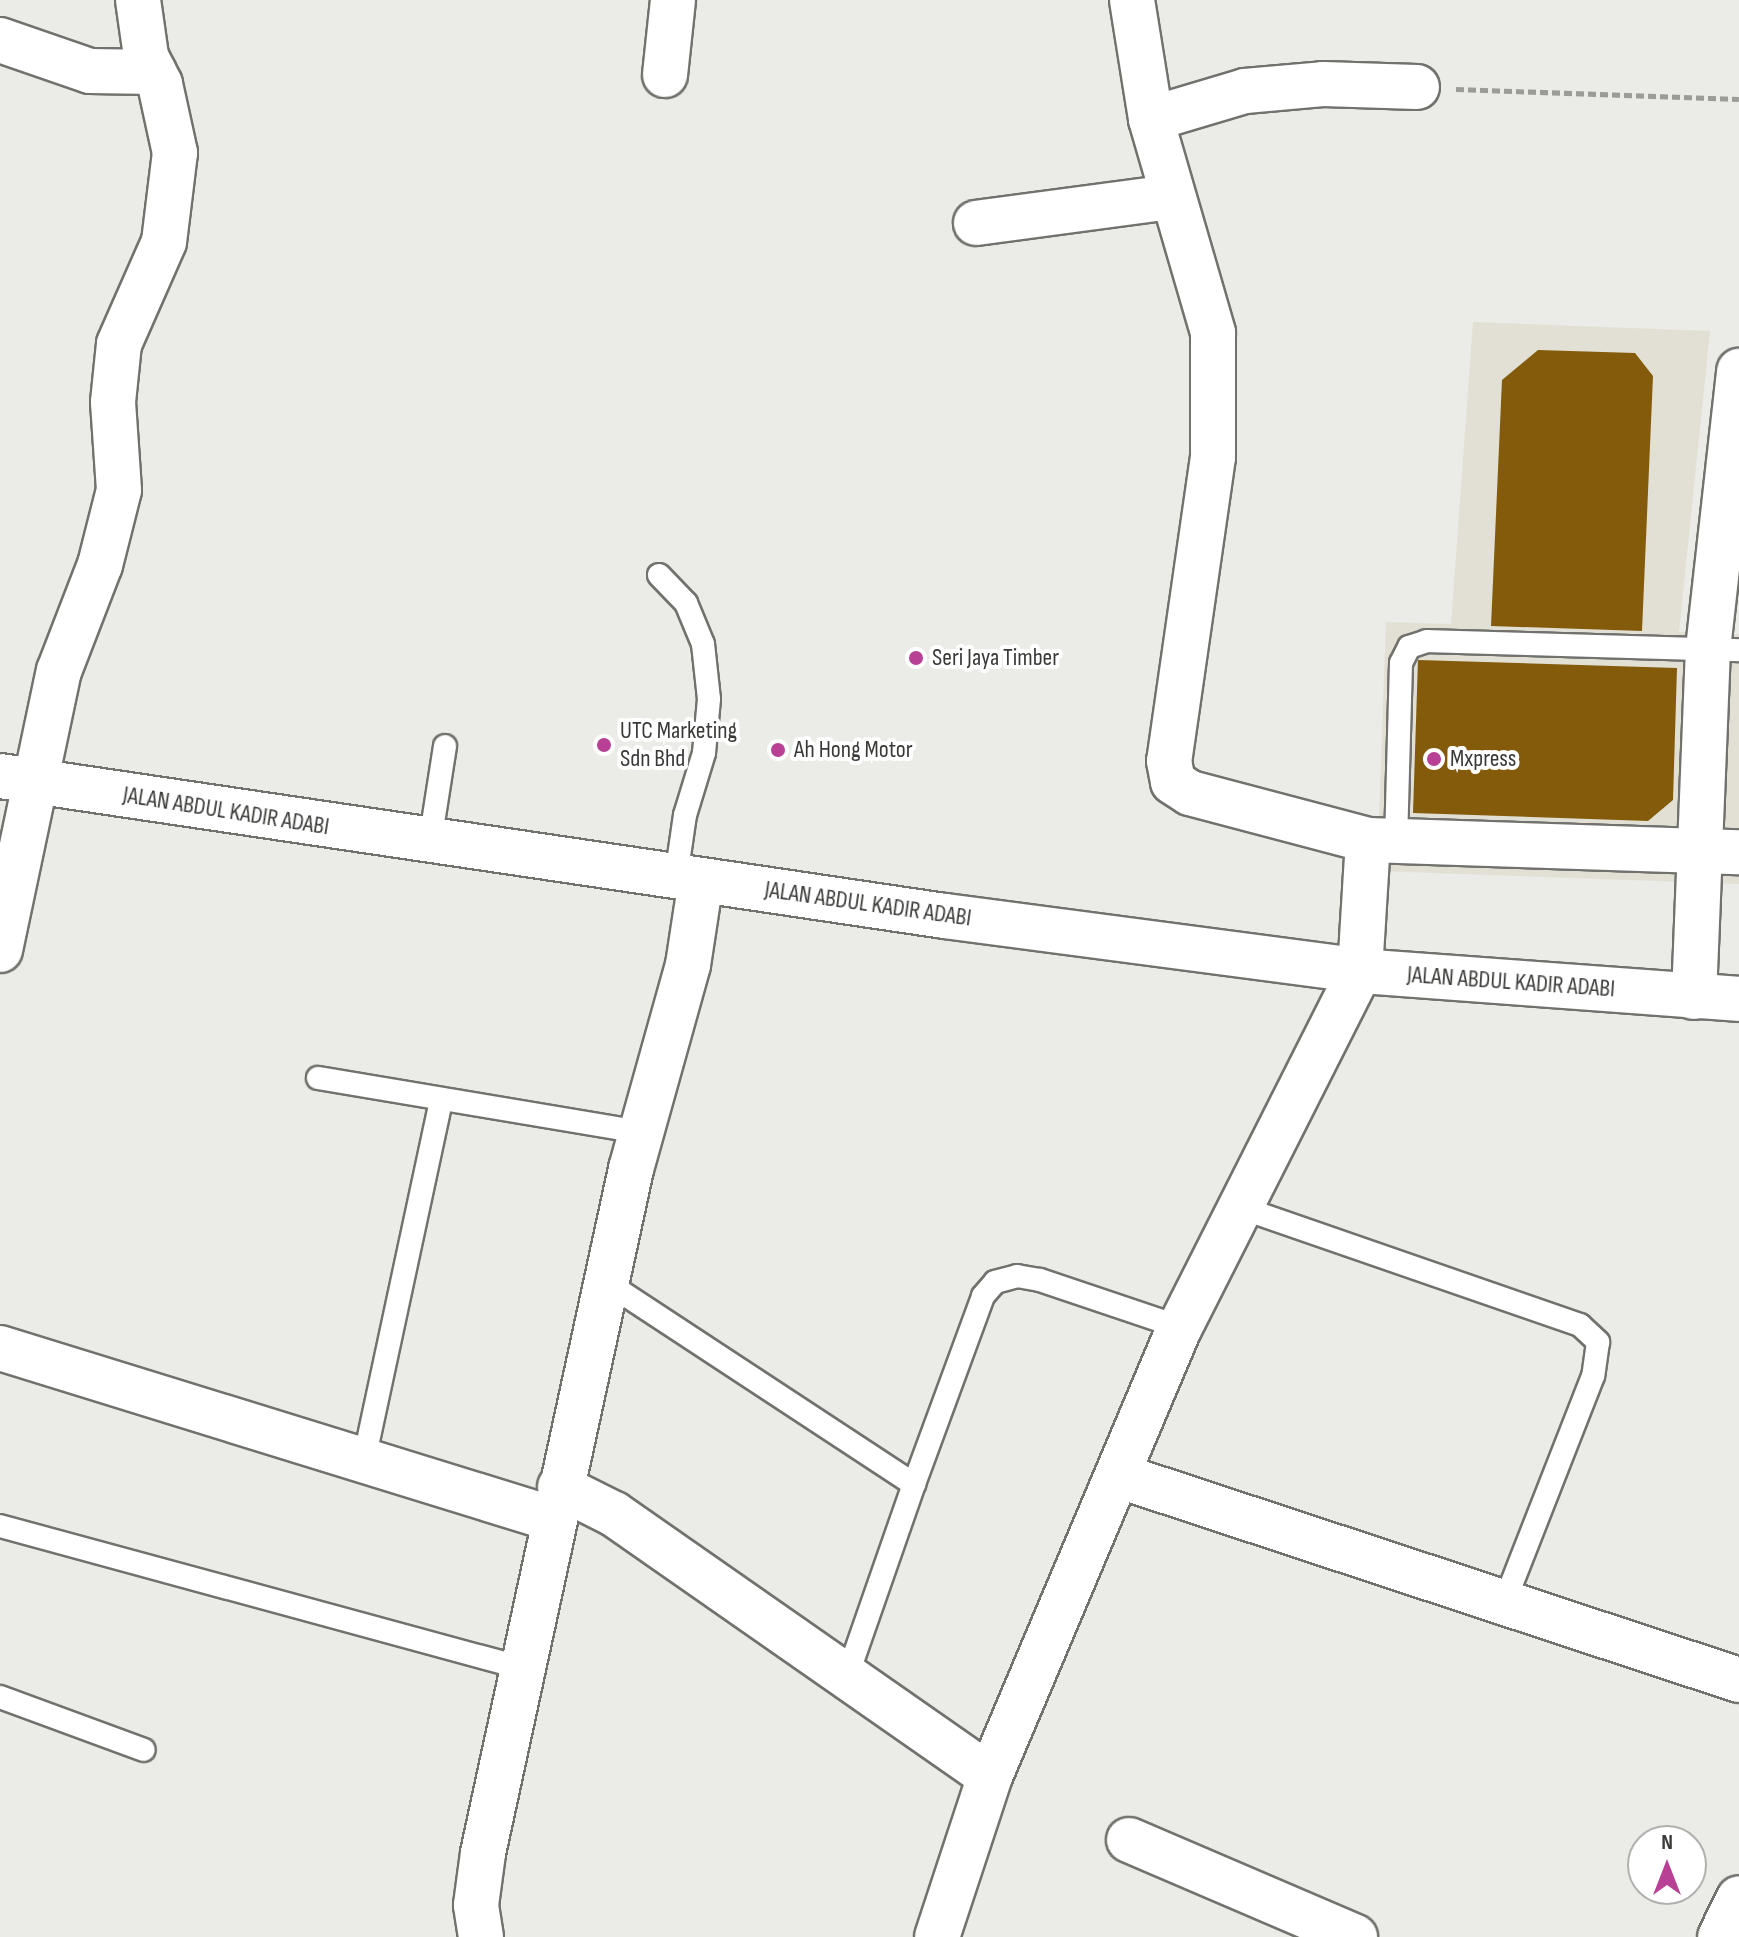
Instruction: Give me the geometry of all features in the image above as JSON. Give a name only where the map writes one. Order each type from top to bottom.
[{"type":"street","points":[[0,950],[17,778],[100,565],[119,490],[113,402],[119,344],[164,242],[175,153],[154,72],[146,56],[138,0]]},
{"type":"street","points":[[665,75],[673,0]]},
{"type":"street","points":[[1132,0],[1151,119],[1171,197],[1185,227],[1213,333],[1213,457],[1169,761],[1173,782],[1190,793],[1382,841],[1720,852]]},
{"type":"street","points":[[0,40],[90,71],[154,72]]},
{"type":"street","points":[[1151,119],[1245,91],[1323,84],[1417,87]]},
{"type":"street","points":[[976,223],[1171,197]]},
{"type":"street","points":[[1694,997],[1720,852],[1724,649],[1739,371]]},
{"type":"street","name":"JALAN ABDUL KADIR ADABI","points":[[17,778],[430,842],[1360,971],[1739,999]]},
{"type":"street","points":[[937,1937],[990,1776],[1120,1476],[1180,1327],[1360,971],[1382,841]]},
{"type":"street","points":[[481,1937],[476,1905],[483,1853],[526,1669],[556,1503],[609,1284],[641,1132],[688,965],[688,878]]},
{"type":"street","points":[[0,1348],[364,1460],[614,1514],[990,1776]]},
{"type":"street","points":[[1120,1476],[1739,1680]]},
{"type":"street","points":[[1129,1840],[1355,1937]]},
{"type":"street","points":[[1720,1937],[1739,1898]]},
{"type":"lane","points":[[659,575],[686,603],[703,644],[709,699],[704,753],[685,815],[688,878]]},
{"type":"lane","points":[[1382,841],[1401,663],[1409,647],[1427,641],[1724,649]]},
{"type":"lane","points":[[430,842],[445,746]]},
{"type":"lane","points":[[318,1078],[641,1132]]},
{"type":"lane","points":[[364,1460],[441,1100]]},
{"type":"lane","points":[[1242,1208],[1580,1325],[1598,1342],[1593,1376],[1504,1603]]},
{"type":"lane","points":[[847,1676],[983,1296],[995,1282],[1017,1276],[1040,1280],[1180,1327]]},
{"type":"lane","points":[[609,1284],[914,1484]]},
{"type":"lane","points":[[0,1526],[526,1669]]},
{"type":"lane","points":[[0,1697],[144,1750]]},
{"type":"path","points":[[1417,87],[1739,99]]},
{"type":"shaded area","points":[[1473,322],[1710,331],[1679,632],[1739,634],[1739,884],[1377,871],[1386,622],[1451,624]]},
{"type":"building","points":[[1538,350],[1635,353],[1653,376],[1642,631],[1491,626],[1502,380]]},
{"type":"building","points":[[1418,660],[1677,668],[1673,800],[1648,821],[1413,813]]},
{"type":"place","name":"Seri Jaya Timber","points":[[916,658]]},
{"type":"place","name":"UTC Marketing Sdn Bhd","points":[[604,745]]},
{"type":"place","name":"Ah Hong Motor","points":[[778,750]]},
{"type":"place","name":"Mxpress","points":[[1434,759]]}]
